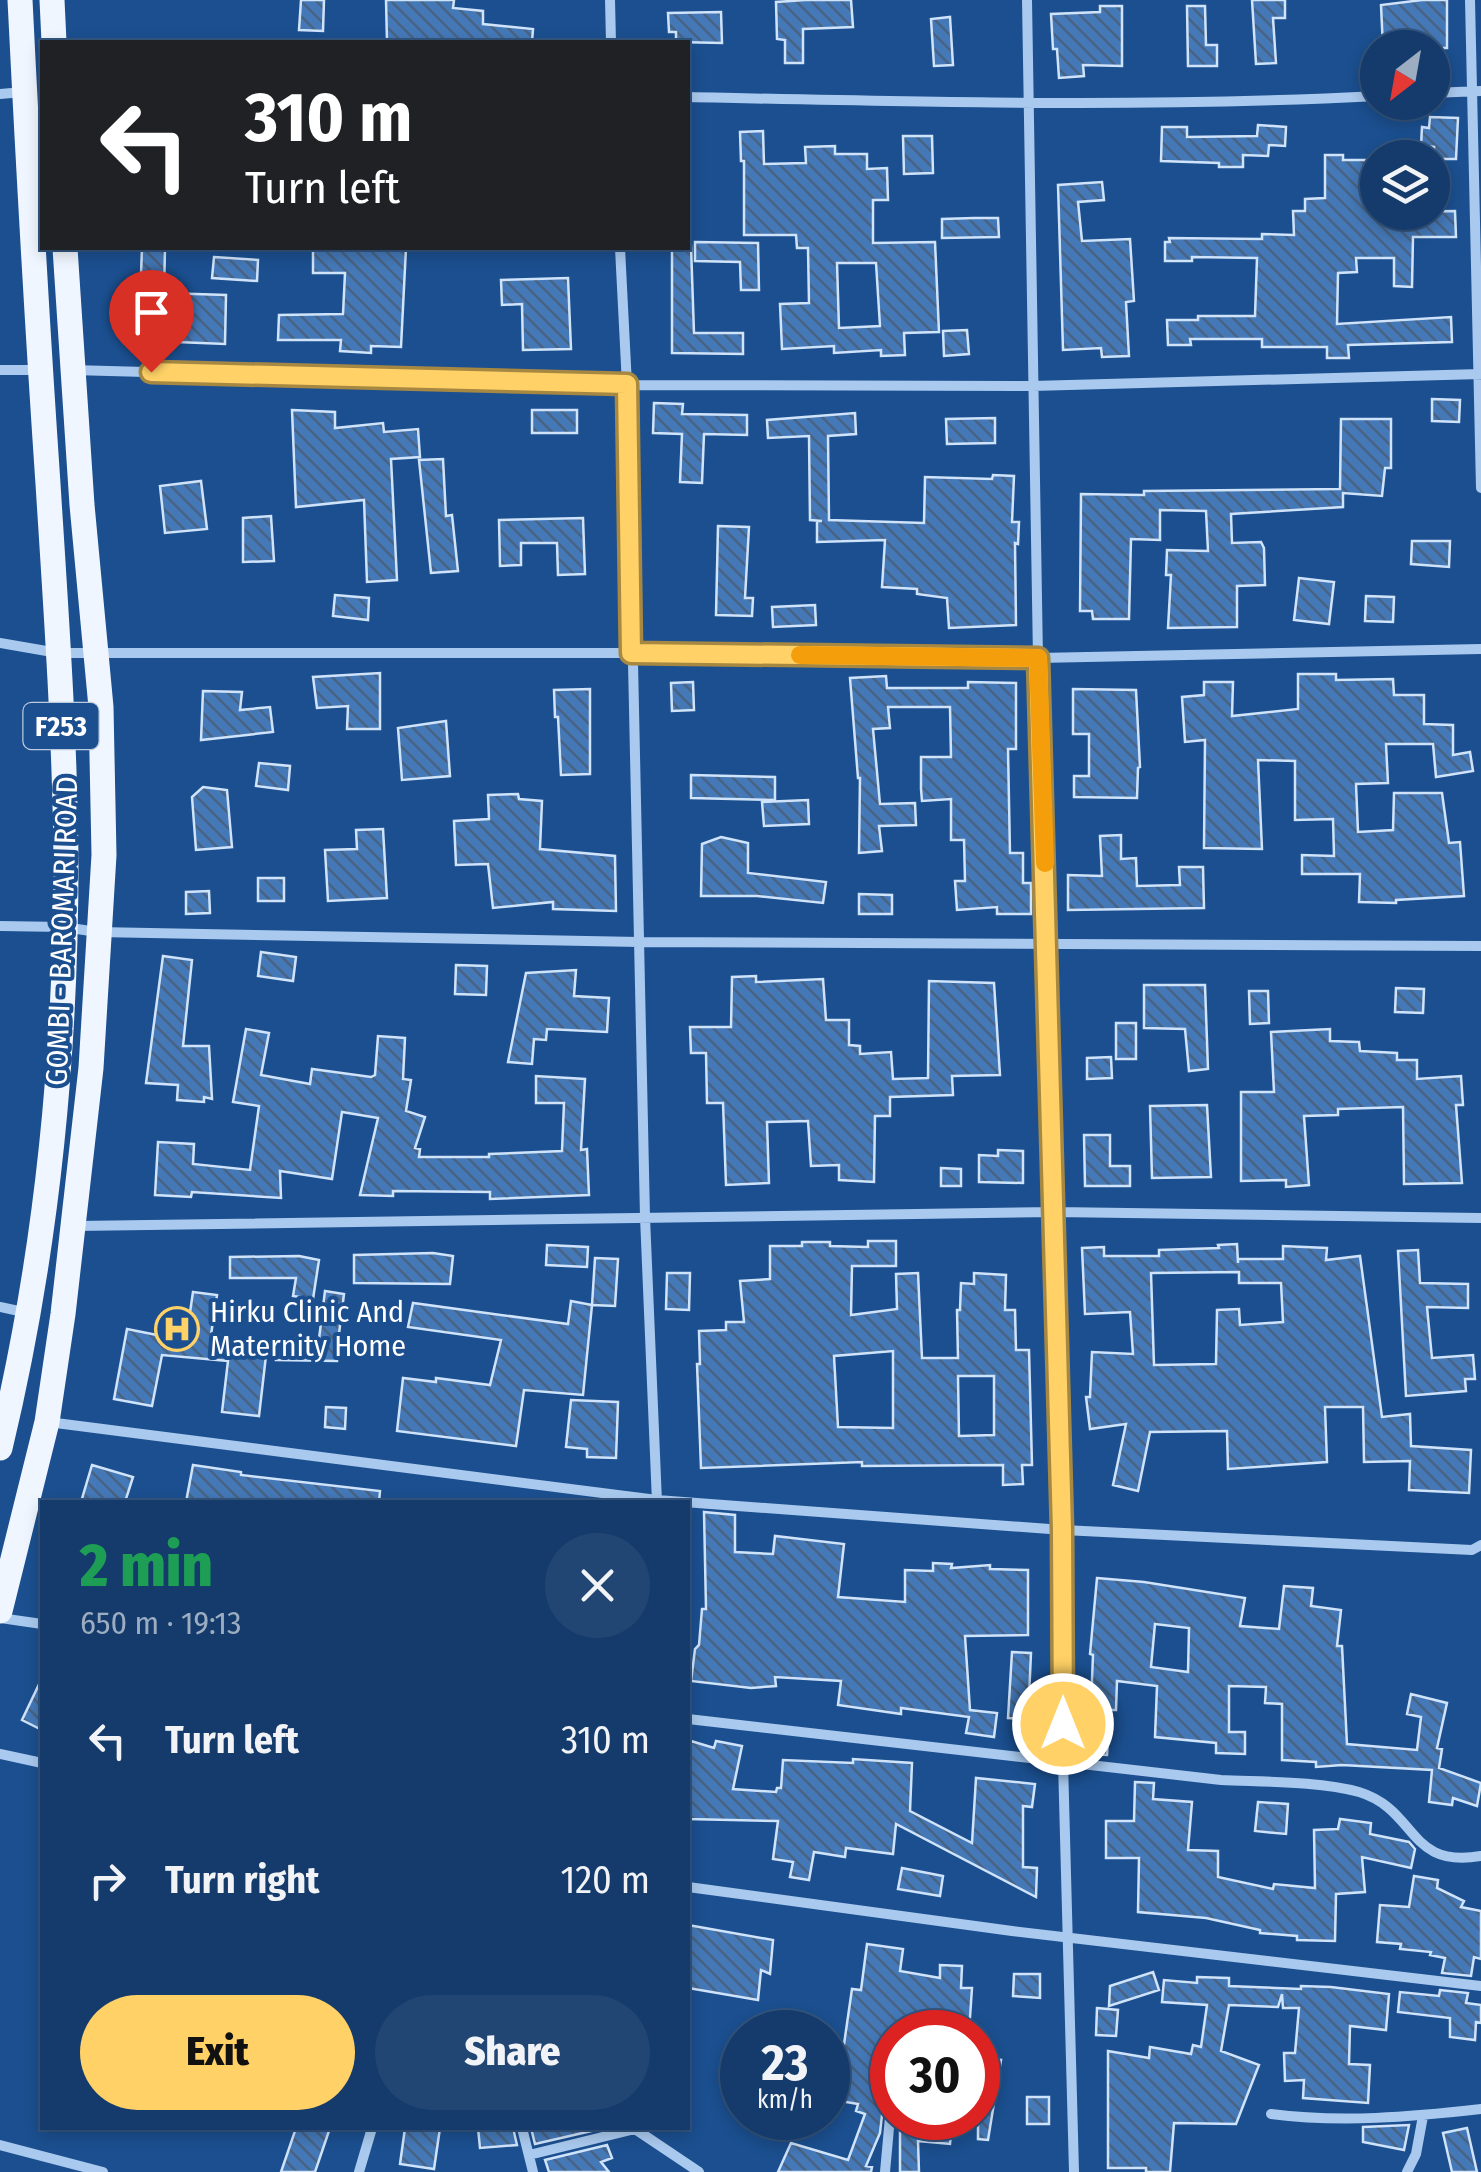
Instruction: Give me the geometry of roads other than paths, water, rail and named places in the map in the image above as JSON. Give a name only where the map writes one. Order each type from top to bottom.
[{"type":"main road","name":"GOMBI - BAROMARI ROAD","points":[[0,1448],[29,1313],[58,1078],[66,863],[41,370],[12,93],[20,0]]},
{"type":"main road","points":[[52,0],[54,40]]},
{"type":"main road","name":"GOMBI - BAROMARI ROAD","points":[[0,1614],[47,1422],[74,1226],[91,1068],[104,855],[97,652],[64,250]]},
{"type":"street","points":[[610,0],[611,40]]},
{"type":"street","points":[[1027,0],[1032,386],[1062,1530],[1063,1762],[1074,2172]]},
{"type":"street","points":[[1470,0],[1476,91],[1481,488]]},
{"type":"street","points":[[1450,92],[1476,91]]},
{"type":"street","points":[[690,96],[1029,105],[1360,97]]},
{"type":"street","points":[[620,250],[627,384],[645,1217],[657,1500]]},
{"type":"street","points":[[0,370],[41,370]]},
{"type":"street","points":[[72,370],[627,384],[1032,386],[1480,374]]},
{"type":"street","points":[[0,643],[58,653],[1038,658],[1481,649]]},
{"type":"street","points":[[0,926],[64,926],[97,932],[639,942],[1481,946]]},
{"type":"street","points":[[74,1226],[1054,1212],[1481,1218]]},
{"type":"street","points":[[0,1306],[29,1313]]},
{"type":"street","points":[[47,1422],[649,1500]]},
{"type":"street","points":[[690,1503],[1062,1530],[1472,1550],[1481,1545]]},
{"type":"street","points":[[0,1614],[40,1624]]},
{"type":"street","points":[[690,1719],[1359,1792],[1399,1816],[1433,1854],[1452,1858],[1481,1856]]},
{"type":"street","points":[[0,1754],[40,1763]]},
{"type":"street","points":[[690,1887],[1012,1932],[1481,1986]]},
{"type":"street","points":[[1270,2114],[1317,2120],[1423,2116],[1481,2109]]},
{"type":"street","points":[[1407,2172],[1416,2154],[1423,2116]]},
{"type":"street","points":[[358,2172],[371,2130]]},
{"type":"street","points":[[523,2130],[533,2172]]},
{"type":"street","points":[[529,2155],[632,2130]]},
{"type":"street","points":[[637,2130],[699,2172]]},
{"type":"street","points":[[885,2172],[888,2140]]},
{"type":"street","points":[[0,2145],[103,2172]]},
{"type":"place","name":"Hirku Clinic And Maternity Home","points":[[177,1329]]}]
